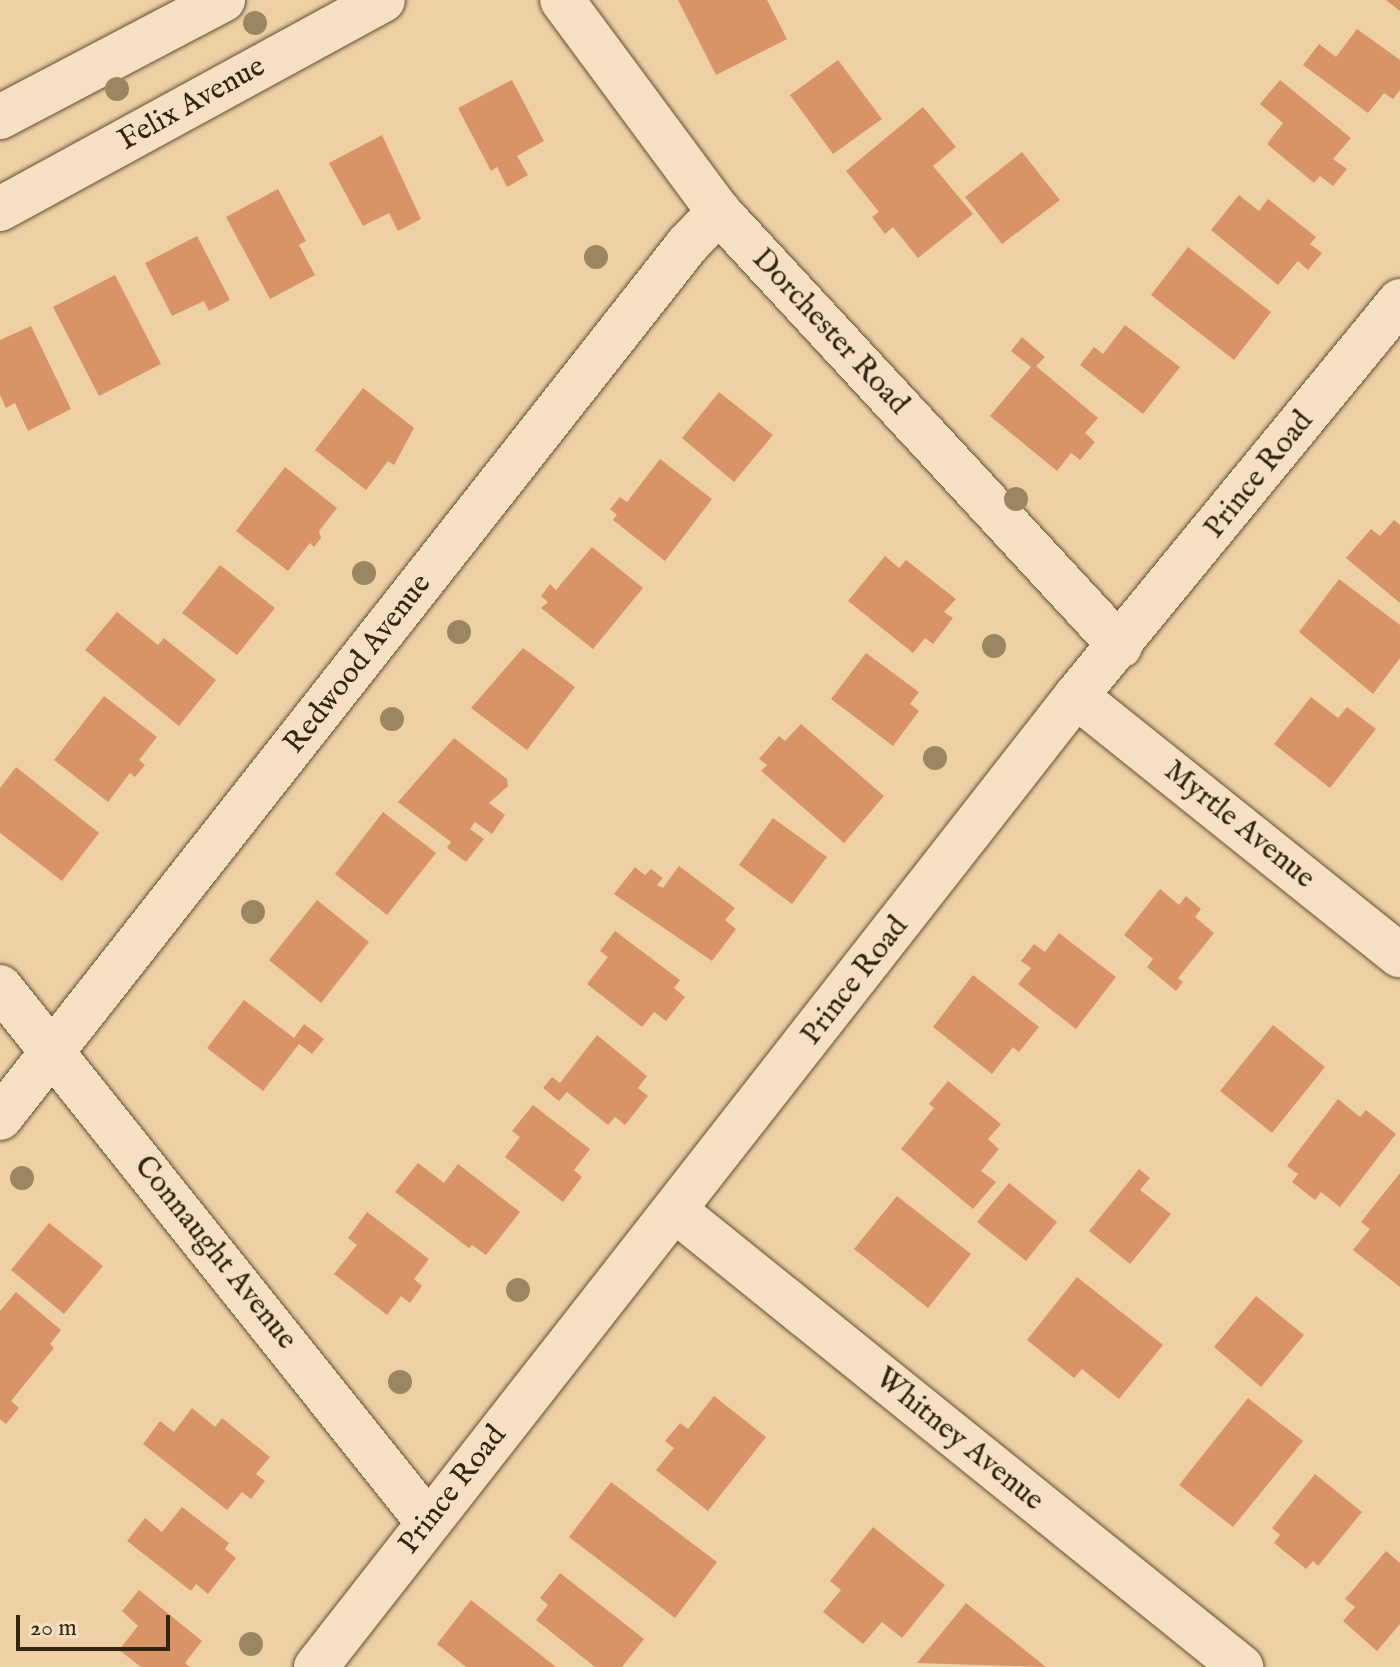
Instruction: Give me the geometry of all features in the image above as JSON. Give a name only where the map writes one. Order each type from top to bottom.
[{"type":"street","points":[[0,117],[223,0]]},
{"type":"street","name":"Felix Avenue","points":[[0,209],[383,0]]},
{"type":"street","name":"Dorchester Road","points":[[562,0],[719,212],[1120,646]]},
{"type":"street","name":"Redwood Avenue","points":[[0,1118],[688,244],[719,212]]},
{"type":"street","name":"Prince Road","points":[[316,1667],[427,1521],[677,1212],[1076,696],[1400,301]]},
{"type":"street","name":"Myrtle Avenue","points":[[1076,696],[1400,956]]},
{"type":"street","name":"Connaught Avenue","points":[[0,987],[427,1521]]},
{"type":"street","name":"Whitney Avenue","points":[[677,1212],[1241,1667]]},
{"type":"building","points":[[678,0],[767,0],[787,39],[716,75]]},
{"type":"building","points":[[1386,0],[1400,0],[1400,11]]},
{"type":"building","points":[[1357,29],[1400,60],[1400,90],[1393,99],[1384,93],[1368,113],[1303,65],[1319,44],[1336,57]]},
{"type":"building","points":[[838,60],[882,119],[833,154],[790,95]]},
{"type":"building","points":[[512,80],[544,141],[517,156],[528,175],[507,187],[497,167],[491,171],[458,108]]},
{"type":"building","points":[[1280,80],[1351,138],[1333,159],[1347,169],[1333,186],[1320,176],[1314,183],[1267,144],[1283,123],[1260,104]]},
{"type":"building","points":[[923,107],[956,147],[933,166],[973,214],[918,258],[893,227],[885,234],[872,217],[879,212],[846,171]]},
{"type":"building","points":[[382,135],[421,219],[398,231],[389,213],[363,226],[329,163]]},
{"type":"building","points":[[1022,152],[1060,200],[1002,244],[965,197]]},
{"type":"building","points":[[278,189],[306,241],[299,245],[315,275],[270,299],[226,217]]},
{"type":"building","points":[[1239,195],[1259,211],[1268,199],[1316,237],[1310,244],[1322,253],[1308,270],[1298,261],[1278,285],[1211,230]]},
{"type":"building","points":[[197,236],[230,300],[209,311],[204,301],[172,316],[145,263]]},
{"type":"building","points":[[1188,247],[1271,312],[1234,360],[1151,295]]},
{"type":"building","points":[[115,275],[161,364],[99,396],[53,307]]},
{"type":"building","points":[[1125,325],[1180,367],[1143,414],[1080,365],[1094,347],[1103,354]]},
{"type":"building","points":[[31,326],[71,409],[28,431],[15,403],[6,408],[0,395],[0,340]]},
{"type":"building","points":[[1022,337],[1045,357],[1036,366],[1098,418],[1085,433],[1095,442],[1080,460],[1071,453],[1057,471],[990,416],[1031,367],[1011,351]]},
{"type":"building","points":[[363,388],[414,428],[394,465],[388,461],[366,490],[315,450]]},
{"type":"building","points":[[719,392],[773,435],[734,482],[682,438]]},
{"type":"building","points":[[660,459],[712,499],[665,561],[613,520],[617,515],[610,509],[620,497],[627,502]]},
{"type":"building","points":[[285,467],[337,508],[319,531],[321,538],[314,547],[310,543],[288,571],[236,531]]},
{"type":"building","points":[[1394,520],[1400,525],[1400,603],[1346,558],[1371,529],[1380,536]]},
{"type":"building","points":[[592,547],[643,588],[593,649],[541,608],[548,602],[541,596],[550,584],[556,590]]},
{"type":"building","points":[[885,556],[899,568],[906,560],[956,599],[944,612],[953,618],[933,644],[925,638],[913,653],[848,601]]},
{"type":"building","points":[[220,565],[275,608],[237,655],[182,613]]},
{"type":"building","points":[[1339,579],[1400,625],[1400,658],[1373,694],[1299,632]]},
{"type":"building","points":[[117,612],[158,645],[164,638],[216,680],[179,726],[85,650]]},
{"type":"building","points":[[523,648],[575,687],[527,750],[471,708]]},
{"type":"building","points":[[866,653],[919,692],[910,704],[919,711],[893,746],[831,699]]},
{"type":"building","points":[[104,696],[157,737],[139,760],[145,765],[135,777],[130,773],[108,802],[54,760]]},
{"type":"building","points":[[1311,697],[1338,718],[1347,707],[1376,729],[1330,788],[1274,744]]},
{"type":"building","points":[[801,724],[884,796],[844,843],[761,771],[767,765],[759,759],[779,736],[785,741]]},
{"type":"building","points":[[454,738],[507,779],[508,786],[489,803],[505,815],[492,834],[475,822],[470,829],[484,839],[466,862],[447,848],[451,842],[398,802]]},
{"type":"building","points":[[16,767],[99,833],[62,881],[0,833],[0,788]]},
{"type":"building","points":[[383,812],[436,853],[387,915],[335,874]]},
{"type":"building","points":[[773,818],[827,857],[792,904],[739,865]]},
{"type":"building","points":[[679,866],[735,908],[725,920],[736,929],[712,961],[614,894],[635,867],[645,875],[651,869],[663,878],[657,885],[663,888]]},
{"type":"building","points":[[1160,889],[1179,905],[1186,896],[1201,909],[1195,917],[1214,933],[1178,978],[1183,982],[1176,991],[1147,967],[1153,959],[1124,935]]},
{"type":"building","points":[[317,900],[369,942],[321,1003],[269,960]]},
{"type":"building","points":[[615,931],[680,980],[674,988],[685,997],[666,1021],[654,1012],[642,1027],[587,984],[608,957],[600,951]]},
{"type":"building","points":[[1059,933],[1116,977],[1076,1029],[1018,984],[1031,968],[1021,961],[1034,944],[1045,952]]},
{"type":"building","points":[[973,975],[1039,1027],[1019,1052],[1013,1047],[992,1074],[933,1027]]},
{"type":"building","points":[[244,1000],[294,1038],[304,1024],[324,1039],[312,1054],[299,1044],[263,1091],[207,1048]]},
{"type":"building","points":[[1273,1025],[1325,1067],[1272,1133],[1220,1091]]},
{"type":"building","points":[[597,1035],[647,1076],[638,1088],[648,1096],[625,1125],[615,1117],[608,1125],[567,1092],[559,1101],[543,1088],[552,1077],[560,1083]]},
{"type":"building","points":[[948,1081],[1001,1124],[988,1139],[999,1149],[981,1171],[996,1182],[973,1209],[901,1149],[934,1108],[929,1104]]},
{"type":"building","points":[[1338,1099],[1360,1117],[1366,1110],[1396,1134],[1340,1207],[1321,1192],[1315,1200],[1292,1182],[1298,1174],[1287,1166]]},
{"type":"building","points":[[533,1105],[590,1149],[574,1170],[582,1177],[563,1202],[505,1157],[520,1137],[512,1131]]},
{"type":"building","points":[[418,1163],[444,1183],[458,1164],[520,1212],[486,1255],[472,1245],[469,1248],[395,1192]]},
{"type":"building","points":[[1139,1169],[1150,1178],[1140,1190],[1171,1214],[1130,1264],[1089,1231]]},
{"type":"building","points":[[1400,1173],[1400,1287],[1353,1250],[1370,1229],[1361,1222]]},
{"type":"building","points":[[1009,1183],[1057,1222],[1026,1261],[977,1222]]},
{"type":"building","points":[[897,1196],[971,1254],[928,1308],[854,1249]]},
{"type":"building","points":[[367,1212],[429,1259],[414,1279],[422,1286],[410,1303],[401,1296],[387,1315],[334,1274],[357,1245],[348,1238]]},
{"type":"building","points":[[49,1223],[103,1266],[64,1314],[11,1270]]},
{"type":"building","points":[[1077,1277],[1163,1345],[1119,1399],[1082,1369],[1074,1378],[1027,1340]]},
{"type":"building","points":[[16,1292],[61,1330],[50,1344],[54,1348],[11,1401],[19,1408],[6,1424],[0,1419],[0,1311]]},
{"type":"building","points":[[1256,1296],[1304,1335],[1261,1387],[1214,1347]]},
{"type":"building","points":[[714,1396],[766,1437],[708,1511],[656,1470],[674,1448],[665,1441],[680,1423],[688,1429]]},
{"type":"building","points":[[1248,1398],[1303,1441],[1233,1527],[1179,1485]]},
{"type":"building","points":[[192,1408],[215,1427],[222,1418],[270,1457],[256,1474],[265,1481],[251,1499],[242,1492],[227,1510],[143,1444],[160,1421],[174,1432]]},
{"type":"building","points":[[1315,1474],[1362,1512],[1318,1566],[1313,1561],[1306,1569],[1274,1543],[1280,1535],[1272,1528]]},
{"type":"building","points":[[611,1482],[717,1562],[675,1618],[569,1537]]},
{"type":"building","points":[[182,1507],[229,1543],[225,1549],[236,1558],[208,1594],[196,1584],[191,1591],[127,1541],[145,1518],[162,1532]]},
{"type":"building","points":[[873,1527],[945,1585],[902,1638],[882,1622],[863,1644],[823,1612],[841,1590],[830,1581]]},
{"type":"building","points":[[1386,1551],[1400,1563],[1400,1624],[1377,1651],[1343,1621],[1355,1607],[1345,1599]]},
{"type":"building","points":[[560,1573],[644,1639],[622,1667],[595,1667],[536,1620],[548,1605],[540,1598]]},
{"type":"building","points":[[139,1590],[202,1641],[185,1663],[190,1667],[141,1667],[119,1650],[138,1626],[122,1611]]},
{"type":"building","points":[[471,1600],[556,1667],[466,1667],[437,1644]]},
{"type":"building","points":[[966,1603],[1046,1667],[917,1663]]}]
